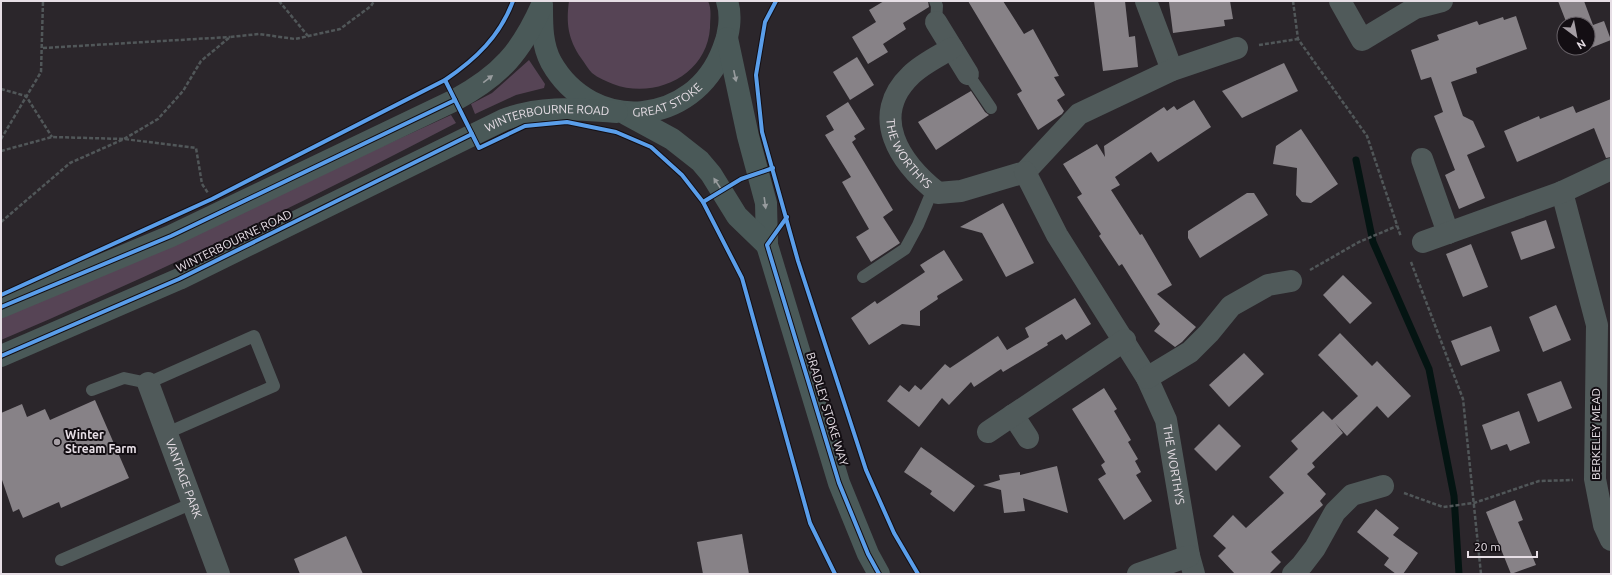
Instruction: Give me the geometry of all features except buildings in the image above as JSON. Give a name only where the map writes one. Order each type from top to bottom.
[{"type":"main road","name":"GREAT STOKE","points":[[542,3],[542,34],[550,61],[567,84],[590,102],[620,112],[651,112],[678,103],[700,86],[713,70],[717,64],[728,34],[727,1]]},
{"type":"main road","points":[[728,34],[739,1]]},
{"type":"main road","points":[[1,306],[171,236],[476,89],[508,62],[532,28],[542,3]]},
{"type":"main road","name":"BRADLEY STOKE WAY","points":[[728,34],[748,136],[766,203],[767,246],[839,483],[860,536],[879,574]]},
{"type":"main road","name":"WINTERBOURNE ROAD","points":[[1,356],[179,279],[502,120],[538,110],[562,108],[620,112]]},
{"type":"main road","name":"BRADLEY STOKE WAY","points":[[620,112],[662,132],[700,162],[711,174],[737,216],[767,246]]},
{"type":"street","points":[[1146,1],[1172,70]]},
{"type":"street","points":[[1340,1],[1362,40],[1415,8],[1442,1]]},
{"type":"street","points":[[935,11],[952,48],[968,74]]},
{"type":"street","name":"THE WORTHYS","points":[[952,48],[912,74],[900,88],[890,109],[891,132],[896,144],[921,179],[938,193],[961,191],[1025,172],[1057,235],[1148,378],[1166,420],[1192,565],[1138,574]]},
{"type":"street","points":[[1025,172],[1079,114],[1172,70],[1237,48]]},
{"type":"street","points":[[1422,159],[1448,233]]},
{"type":"street","points":[[1411,246],[1562,192],[1611,169]]},
{"type":"street","name":"BERKELEY MEAD","points":[[1562,192],[1604,324],[1595,479],[1604,525],[1611,540]]},
{"type":"street","points":[[1148,378],[1190,352],[1209,333],[1231,306],[1268,285],[1291,281]]},
{"type":"street","points":[[988,432],[1125,340]]},
{"type":"street","name":"VANTAGE PARK","points":[[148,382],[219,574]]},
{"type":"street","points":[[1013,415],[1028,438]]},
{"type":"street","points":[[1293,574],[1315,548],[1335,512],[1352,495],[1383,486]]},
{"type":"lane","points":[[968,74],[991,108]]},
{"type":"lane","points":[[863,277],[905,249],[918,225],[933,189]]},
{"type":"lane","points":[[92,390],[124,378],[148,382],[254,336],[274,386],[167,433]]},
{"type":"lane","points":[[61,560],[193,503]]},
{"type":"path","points":[[1,139],[41,72],[43,48],[43,1]]},
{"type":"path","points":[[279,1],[308,36]]},
{"type":"path","points":[[43,48],[259,34],[295,39],[340,29],[371,6],[374,1]]},
{"type":"path","points":[[1293,1],[1298,39],[1367,136],[1397,226],[1411,246],[1463,399],[1481,574]]},
{"type":"path","points":[[1,222],[70,164],[124,139],[158,119],[183,91],[201,60],[230,37]]},
{"type":"path","points":[[1237,48],[1298,39]]},
{"type":"path","points":[[1,89],[26,96],[52,137]]},
{"type":"path","points":[[1,152],[52,137],[124,139],[196,148],[202,184],[212,199]]},
{"type":"path","points":[[1291,281],[1359,242],[1397,226]]},
{"type":"path","points":[[1383,486],[1443,507],[1474,503],[1539,481],[1595,479]]},
{"type":"shaded area","points":[[569,1],[708,1],[710,8],[710,28],[707,45],[699,59],[689,71],[676,80],[661,86],[645,89],[629,88],[613,84],[592,73],[573,44],[568,24]]},
{"type":"shaded area","points":[[529,60],[545,84],[544,88],[516,95],[475,114],[471,104],[492,93]]},
{"type":"shaded area","points":[[451,115],[456,123],[344,181],[174,263],[1,340],[1,313],[348,162]]},
{"type":"waterway","points":[[1356,160],[1373,242],[1429,369],[1454,496],[1459,574]]},
{"type":"cycle path","points":[[1,295],[212,199],[445,80],[467,64],[486,46],[508,14],[513,1]]},
{"type":"cycle path","points":[[776,1],[765,22],[756,75],[762,132],[798,261],[866,470],[894,533],[918,574]]},
{"type":"cycle path","points":[[445,80],[479,148],[525,126],[567,122],[616,132],[651,147],[682,175],[703,202],[742,278],[810,523],[835,574]]},
{"type":"cycle path","points":[[1,307],[171,236],[455,100]]},
{"type":"cycle path","points":[[1,356],[179,279],[472,134]]},
{"type":"cycle path","points":[[703,202],[741,179],[773,168]]},
{"type":"cycle path","points":[[787,217],[767,245],[839,483],[868,554],[879,574]]},
{"type":"place","name":"Winter Stream Farm","points":[[57,442]]}]
